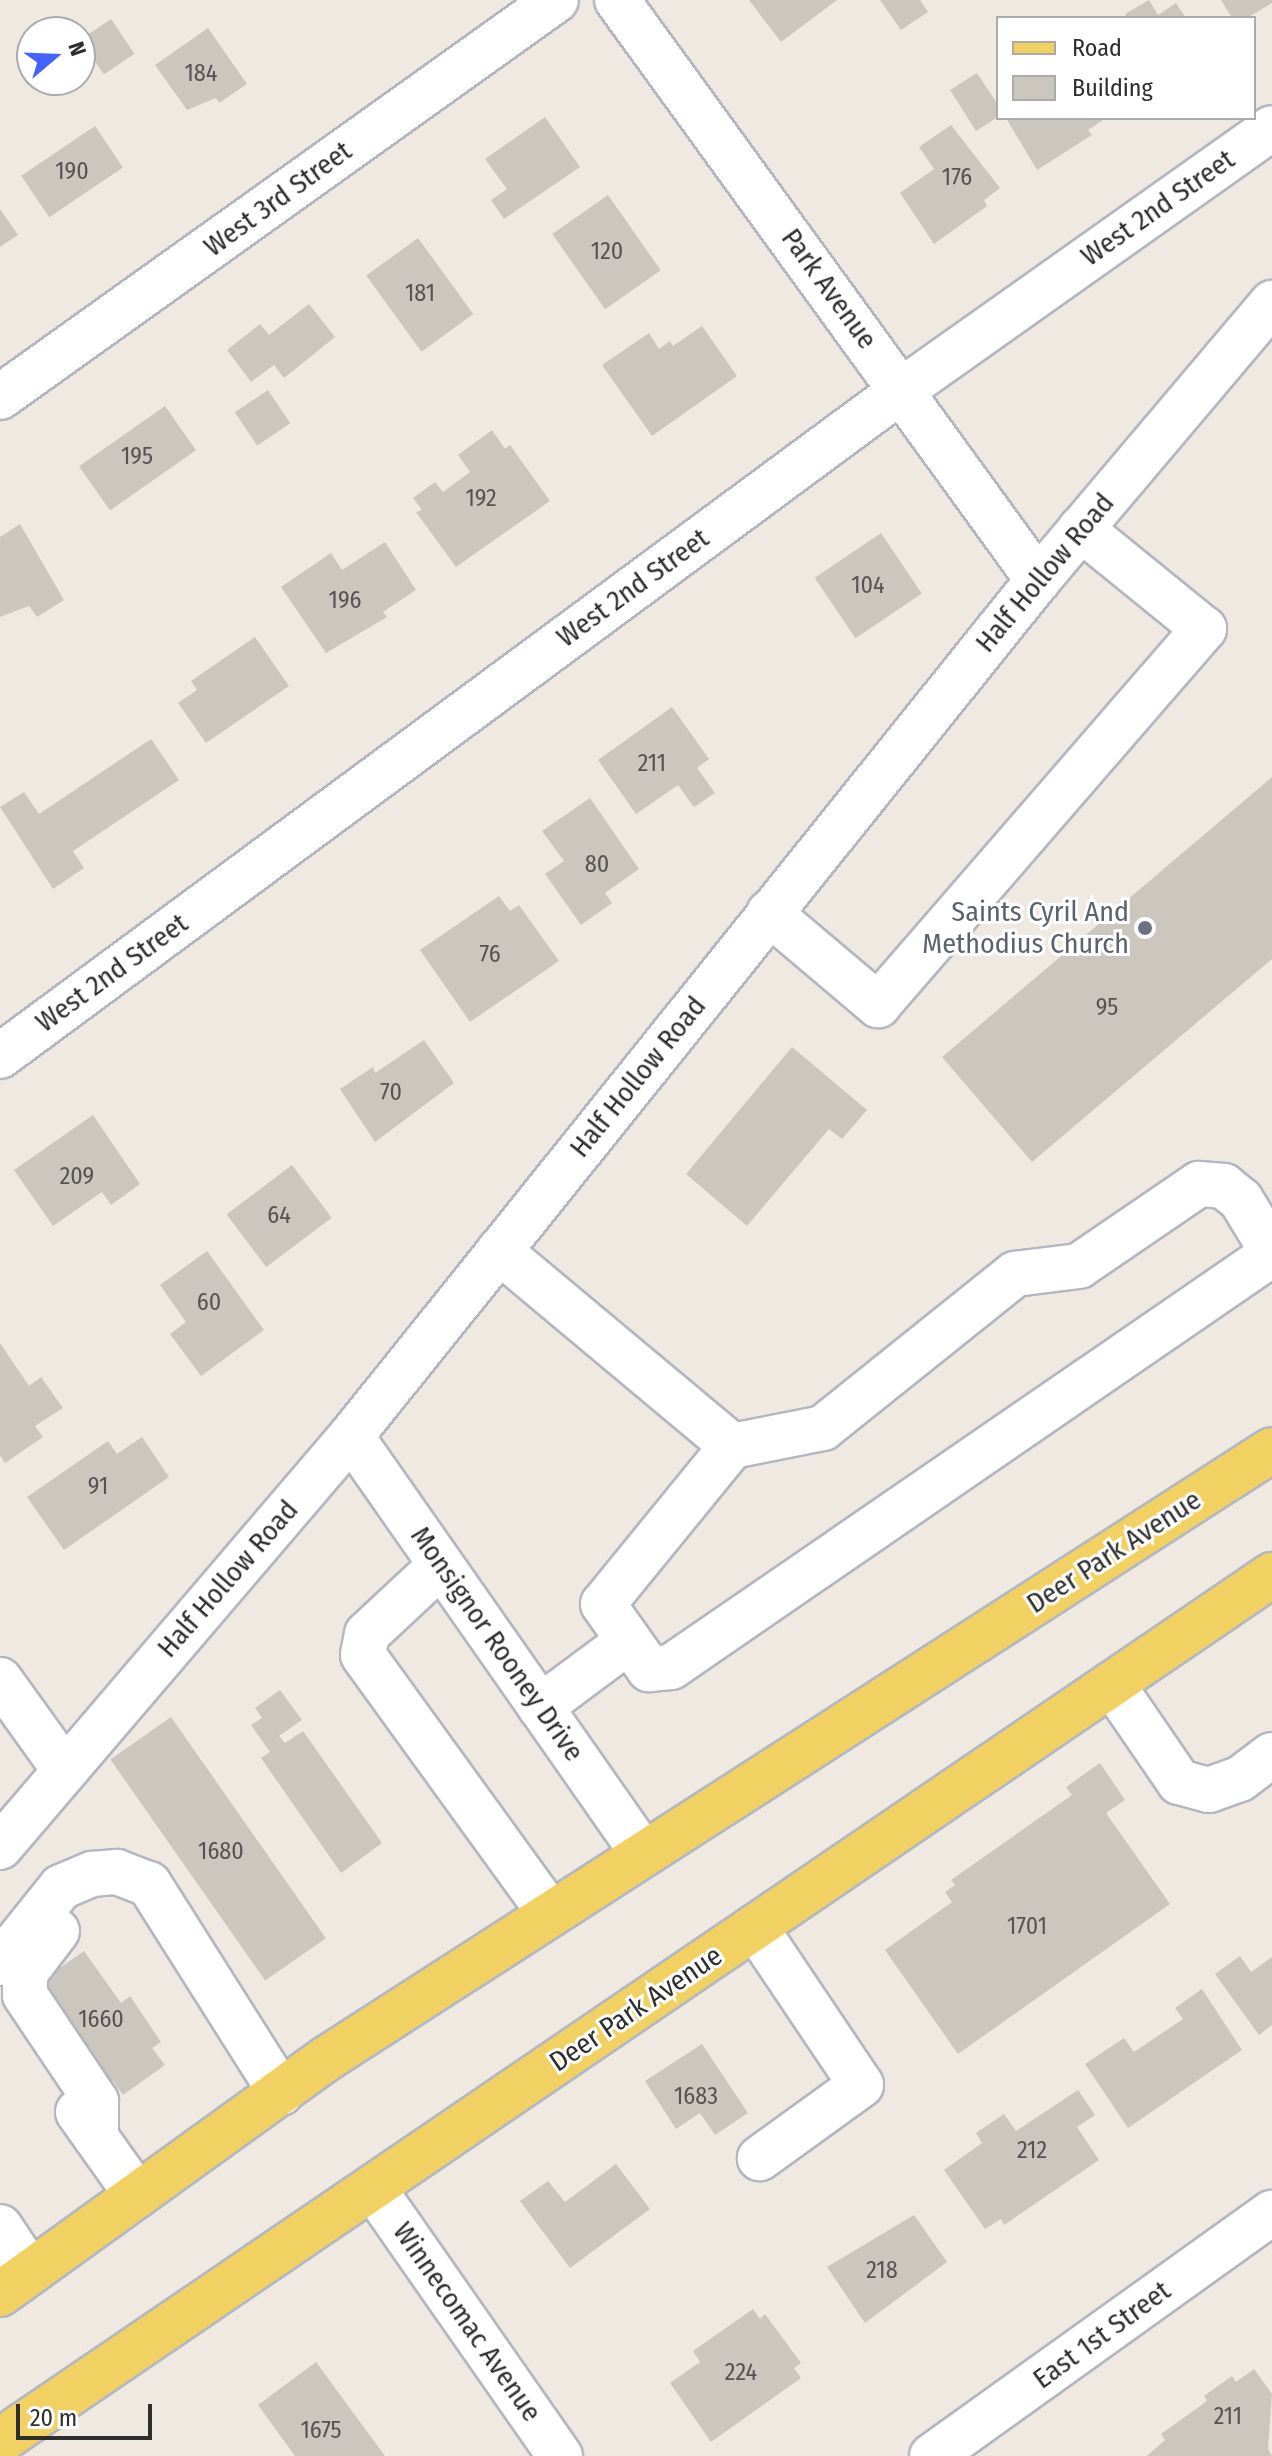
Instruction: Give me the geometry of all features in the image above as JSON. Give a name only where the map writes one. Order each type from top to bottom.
[{"type":"main road","name":"Deer Park Avenue","points":[[15,2283],[281,2093],[642,1852],[1272,1450]]},
{"type":"main road","name":"Deer Park Avenue","points":[[0,2441],[1272,1575]]},
{"type":"street","name":"West 3rd Street","points":[[0,397],[556,0]]},
{"type":"street","name":"Park Avenue","points":[[617,0],[1038,580]]},
{"type":"street","name":"West 2nd Street","points":[[0,1056],[902,390],[1272,128]]},
{"type":"street","name":"Half Hollow Road","points":[[0,1847],[351,1436],[1038,580],[1272,303]]},
{"type":"street","points":[[769,913],[878,1005],[1204,629],[1081,529]]},
{"type":"street","points":[[1199,1184],[1224,1186],[1241,1200],[1272,1252],[671,1667],[649,1669],[603,1604],[732,1446],[823,1428],[1015,1274],[1079,1266],[1199,1184]]},
{"type":"street","points":[[499,1251],[732,1446]]},
{"type":"street","name":"Monsignor Rooney Drive","points":[[351,1436],[642,1852]]},
{"type":"street","points":[[441,1565],[367,1634],[363,1655],[550,1913]]},
{"type":"street","points":[[540,1707],[629,1641]]},
{"type":"street","points":[[0,1680],[64,1769]]},
{"type":"street","points":[[1112,1684],[1179,1782],[1209,1790],[1240,1779],[1272,1755]]},
{"type":"street","points":[[0,1963],[61,1887],[92,1874],[117,1872],[149,1884],[281,2093]]},
{"type":"street","points":[[96,2137],[96,2101],[25,1995],[25,1973],[71,1915],[96,1902],[123,1903],[183,1937]]},
{"type":"street","points":[[755,1927],[861,2085],[760,2158]]},
{"type":"street","points":[[0,2003],[137,2195]]},
{"type":"street","name":"Winnecomac Avenue","points":[[373,2188],[560,2456]]},
{"type":"street","name":"East 1st Street","points":[[932,2456],[1272,2213]]},
{"type":"street","points":[[0,2227],[15,2283]]},
{"type":"building","points":[[749,0],[837,0],[781,42]]},
{"type":"building","points":[[880,0],[920,0],[928,12],[901,30]]},
{"type":"building","points":[[1149,0],[1158,15],[1176,3],[1185,16],[1126,16]]},
{"type":"building","points":[[1221,0],[1272,0],[1272,3],[1250,16],[1231,16]]},
{"type":"building","points":[[111,19],[134,54],[104,75],[96,63],[96,29]]},
{"type":"building","points":[[208,28],[247,84],[219,103],[216,98],[187,110],[155,65]]},
{"type":"building","points":[[977,73],[996,102],[996,118],[976,131],[950,90]]},
{"type":"building","points":[[545,117],[580,167],[504,219],[491,200],[507,189],[485,159]]},
{"type":"building","points":[[1007,120],[1103,120],[1088,130],[1092,135],[1037,170]]},
{"type":"building","points":[[951,125],[1000,188],[984,200],[987,206],[934,244],[900,193],[934,169],[919,147]]},
{"type":"building","points":[[95,126],[123,167],[49,217],[21,176]]},
{"type":"building","points":[[608,195],[661,270],[605,309],[552,234]]},
{"type":"building","points":[[0,209],[18,235],[0,247]]},
{"type":"building","points":[[418,238],[473,314],[421,352],[366,276]]},
{"type":"building","points":[[309,304],[335,337],[284,378],[274,365],[251,382],[227,350],[260,324],[269,335]]},
{"type":"building","points":[[702,326],[737,376],[652,436],[602,365],[649,333],[659,349],[670,341],[673,346]]},
{"type":"building","points":[[268,390],[290,423],[257,446],[235,412]]},
{"type":"building","points":[[165,406],[196,450],[110,510],[79,466]]},
{"type":"building","points":[[492,430],[505,449],[510,445],[550,501],[456,567],[416,512],[422,510],[413,498],[435,482],[443,492],[470,472],[458,455]]},
{"type":"building","points":[[20,524],[64,600],[37,617],[29,606],[0,617],[0,537]]},
{"type":"building","points":[[881,533],[922,594],[855,638],[815,578]]},
{"type":"building","points":[[385,542],[416,590],[383,612],[387,617],[326,653],[281,587],[331,553],[342,570]]},
{"type":"building","points":[[255,637],[289,686],[206,743],[178,703],[197,690],[191,681]]},
{"type":"building","points":[[672,707],[709,759],[697,768],[715,793],[694,807],[678,785],[636,814],[598,760]]},
{"type":"building","points":[[151,739],[179,780],[73,851],[84,868],[53,889],[0,807],[24,792],[39,814]]},
{"type":"building","points":[[1272,777],[1272,959],[1032,1162],[942,1057]]},
{"type":"building","points":[[590,798],[639,869],[605,893],[612,903],[581,925],[545,874],[564,861],[542,831]]},
{"type":"building","points":[[499,896],[510,911],[519,905],[559,961],[470,1022],[420,950]]},
{"type":"building","points":[[424,1040],[454,1083],[375,1142],[340,1089],[373,1067],[375,1073]]},
{"type":"building","points":[[792,1047],[867,1110],[842,1139],[829,1129],[747,1226],[686,1174]]},
{"type":"building","points":[[93,1115],[140,1184],[111,1205],[102,1192],[53,1226],[14,1170]]},
{"type":"building","points":[[292,1165],[332,1218],[266,1267],[227,1214]]},
{"type":"building","points":[[207,1251],[264,1330],[201,1376],[170,1334],[186,1322],[160,1285]]},
{"type":"building","points":[[0,1343],[29,1386],[41,1377],[63,1408],[35,1426],[43,1437],[5,1463],[0,1455]]},
{"type":"building","points":[[142,1437],[169,1477],[64,1550],[27,1497],[108,1441],[117,1454]]},
{"type":"building","points":[[280,1690],[302,1720],[279,1736],[285,1743],[303,1731],[382,1843],[341,1873],[261,1758],[270,1752],[251,1725],[262,1718],[255,1708]]},
{"type":"building","points":[[171,1717],[326,1938],[265,1981],[110,1759]]},
{"type":"building","points":[[1100,1763],[1125,1800],[1106,1813],[1170,1904],[958,2054],[885,1950],[952,1902],[945,1892],[955,1885],[951,1880],[1072,1795],[1066,1787]]},
{"type":"building","points":[[84,1951],[121,2003],[130,1996],[161,2042],[152,2048],[165,2065],[123,2095],[113,2081],[105,2086],[44,2001],[54,1994],[44,1979]]},
{"type":"building","points":[[1240,1956],[1251,1972],[1272,1957],[1272,2025],[1259,2035],[1215,1974]]},
{"type":"building","points":[[1202,1989],[1242,2050],[1128,2128],[1085,2064],[1124,2038],[1134,2052],[1183,2019],[1175,2008]]},
{"type":"building","points":[[702,2044],[748,2113],[715,2135],[700,2113],[676,2129],[645,2081]]},
{"type":"building","points":[[1078,2090],[1095,2115],[1077,2127],[1099,2160],[1004,2225],[1001,2219],[985,2229],[944,2170],[982,2143],[976,2133],[1004,2114],[1016,2131]]},
{"type":"building","points":[[616,2164],[650,2209],[570,2268],[520,2201],[548,2181],[565,2202]]},
{"type":"building","points":[[914,2215],[947,2262],[865,2323],[827,2267]]},
{"type":"building","points":[[753,2309],[760,2319],[765,2314],[801,2363],[794,2368],[801,2378],[711,2442],[670,2383],[700,2362],[693,2351]]},
{"type":"building","points":[[316,2362],[385,2456],[295,2456],[258,2405]]},
{"type":"building","points":[[1254,2369],[1272,2394],[1268,2449],[1272,2456],[1147,2456],[1165,2440],[1161,2434],[1207,2401],[1204,2396],[1232,2376],[1236,2382]]},
{"type":"place","name":"Saints Cyril And Methodius Church","points":[[1145,928]]}]
